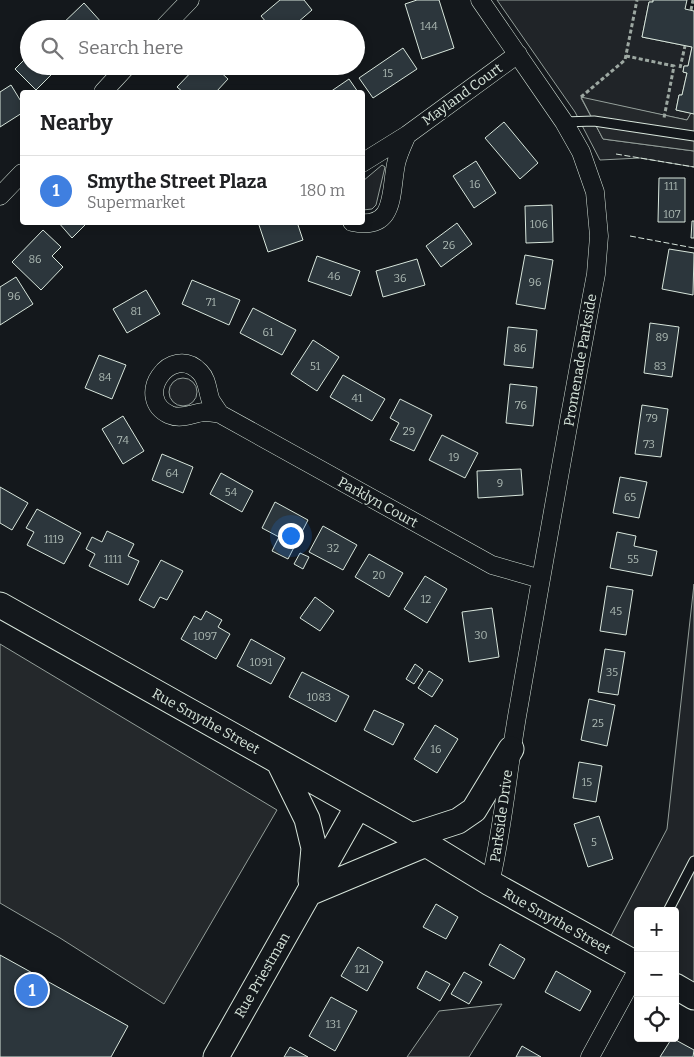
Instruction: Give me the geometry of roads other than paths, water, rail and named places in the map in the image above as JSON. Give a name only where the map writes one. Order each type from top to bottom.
[{"type":"main road","name":"Rue Smythe Street","points":[[0,604],[634,963]]},
{"type":"main road","points":[[309,893],[458,821],[474,810],[511,749]]},
{"type":"main road","points":[[279,762],[306,816],[314,848],[309,893]]},
{"type":"main road","name":"Rue Priestman","points":[[216,1057],[358,806]]},
{"type":"main road","points":[[679,988],[694,997]]},
{"type":"street","points":[[171,20],[190,0]]},
{"type":"street","name":"Promenade Parkside","points":[[480,0],[564,122],[581,152],[594,192],[598,236],[596,274],[511,749]]},
{"type":"street","name":"Mayland Court","points":[[365,162],[406,135],[518,54]]},
{"type":"street","points":[[105,90],[119,75]]},
{"type":"street","points":[[365,225],[378,221],[388,211],[393,192],[396,162],[406,135]]},
{"type":"street","points":[[1,193],[20,175]]},
{"type":"street","name":"Parklyn Court","points":[[220,414],[492,565],[540,579]]},
{"type":"street","name":"Parkside Drive","points":[[490,883],[497,855],[511,749]]},
{"type":"street","points":[[590,1057],[634,977]]},
{"type":"lane","points":[[564,122],[594,121],[694,136]]},
{"type":"lane","points":[[670,907],[694,861]]},
{"type":"place","name":"Smythe Street Plaza","points":[[32,990]]}]
